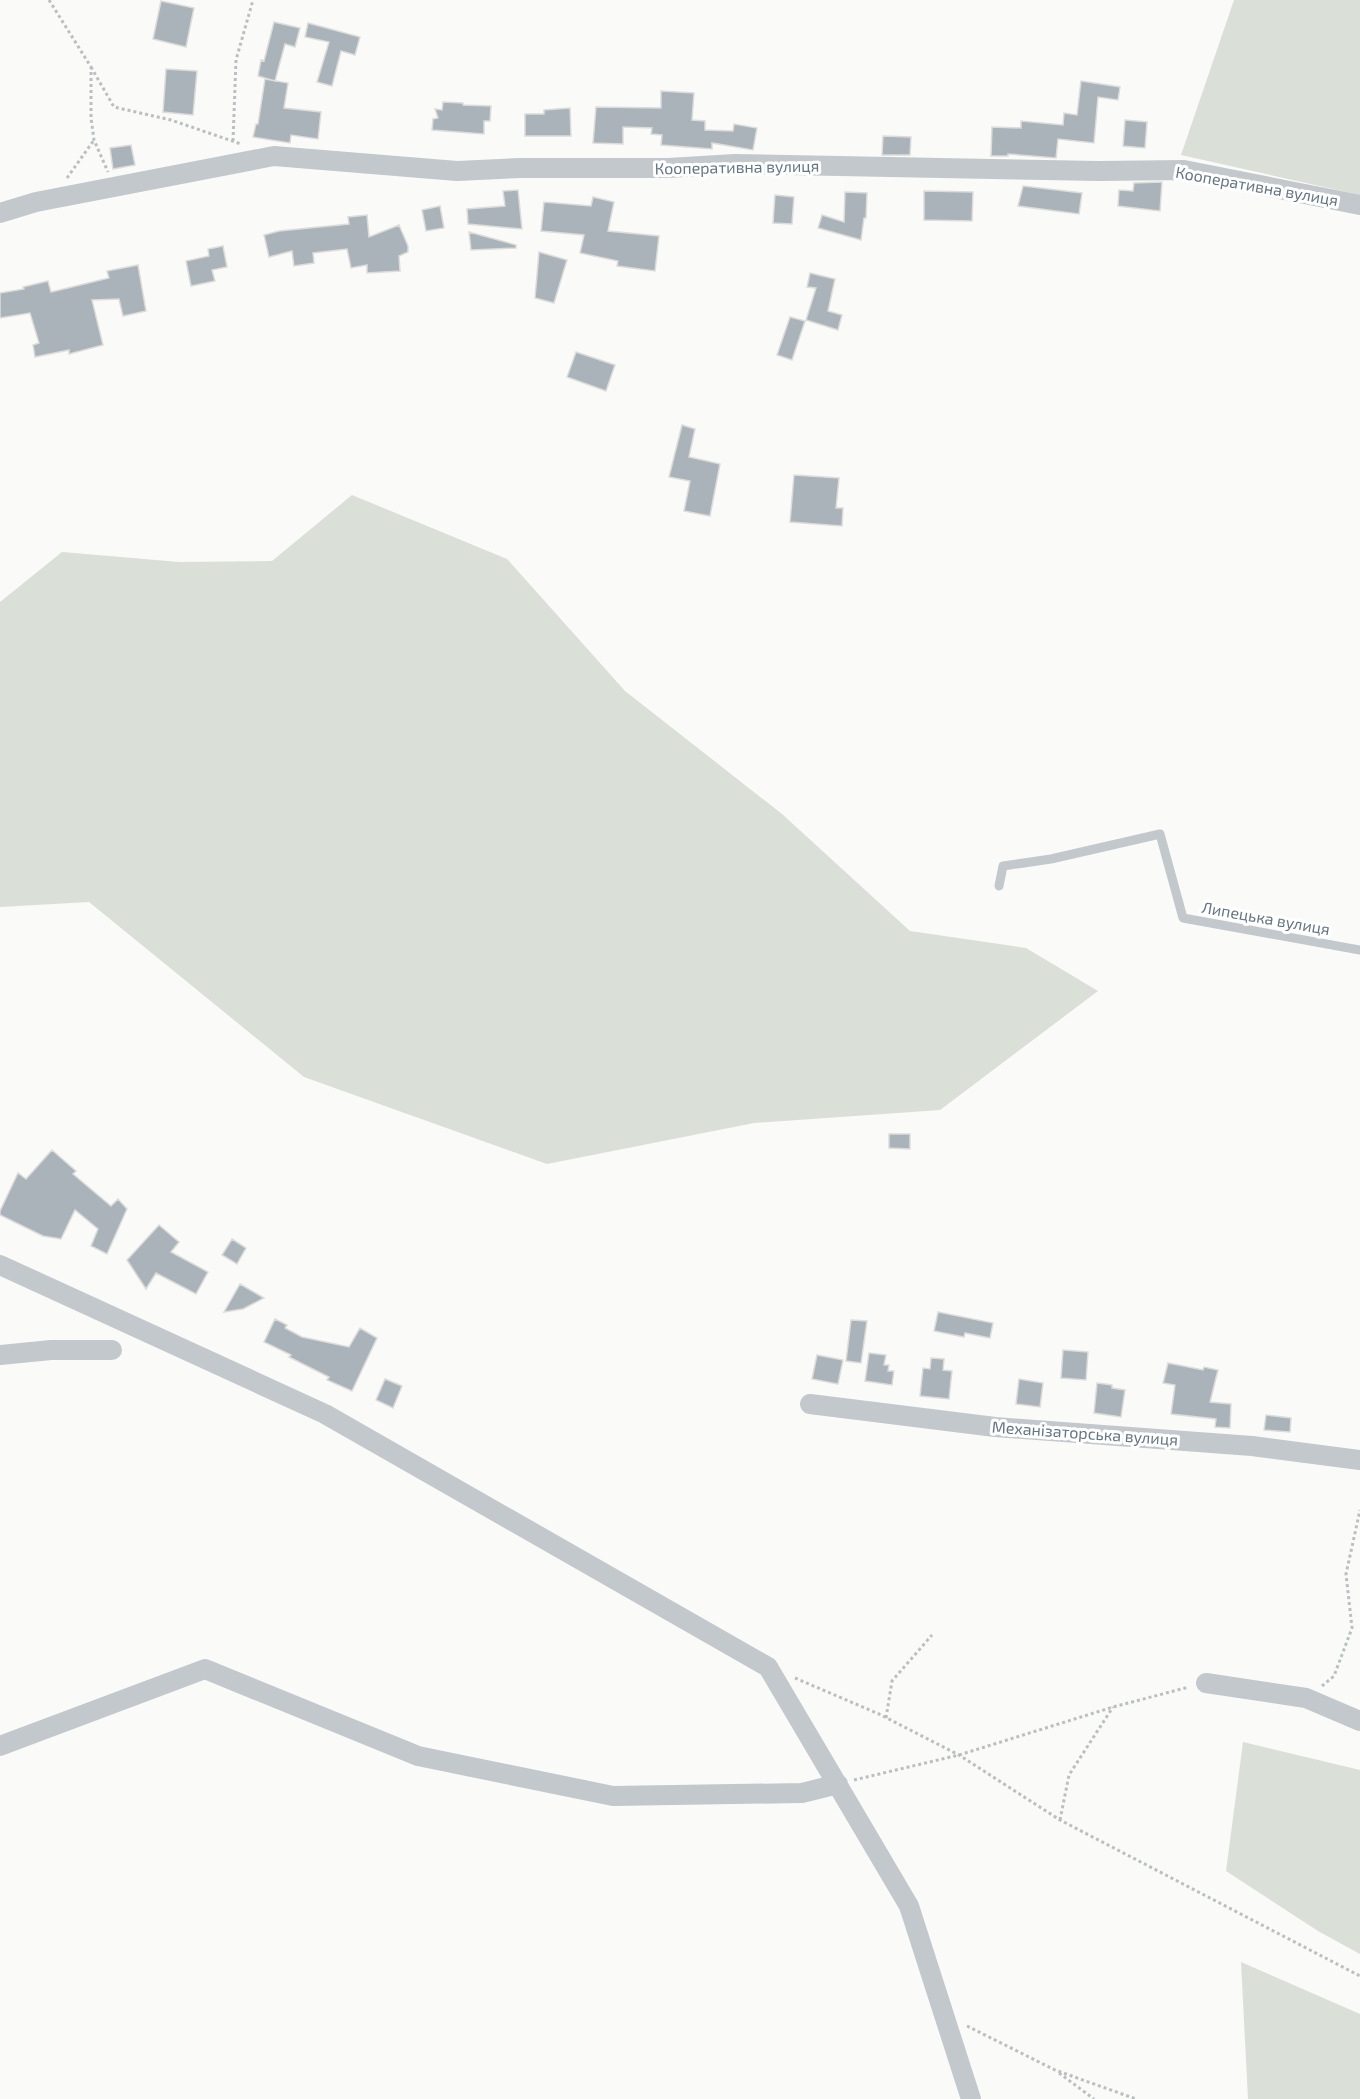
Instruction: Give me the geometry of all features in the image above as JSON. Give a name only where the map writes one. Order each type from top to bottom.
[{"type":"street","name":"Кооперативна вулиця","points":[[0,213],[52,198],[274,156],[457,171],[520,168],[668,168],[735,164],[1099,171],[1184,170],[1360,204]]},
{"type":"street","points":[[0,1265],[325,1414],[768,1667],[909,1906],[971,2099]]},
{"type":"street","points":[[0,1356],[51,1350],[112,1350]]},
{"type":"street","name":"Механізаторська вулиця","points":[[810,1404],[995,1426],[1252,1446],[1360,1460]]},
{"type":"street","points":[[0,1746],[205,1669],[418,1756],[613,1796],[802,1793],[838,1784]]},
{"type":"street","points":[[1206,1683],[1306,1698],[1360,1721]]},
{"type":"lane","name":"Липецька вулиця","points":[[999,886],[1003,866],[1051,859],[1160,834],[1183,918],[1360,950]]},
{"type":"path","points":[[49,0],[114,107],[171,120],[243,145]]},
{"type":"path","points":[[233,141],[236,60],[254,0]]},
{"type":"path","points":[[91,67],[91,118],[94,140],[114,187]]},
{"type":"path","points":[[52,198],[94,140]]},
{"type":"path","points":[[1306,1698],[1334,1676],[1352,1628],[1347,1574],[1360,1510]]},
{"type":"path","points":[[886,1718],[892,1681],[932,1635]]},
{"type":"path","points":[[768,1667],[886,1718],[959,1755],[1060,1820],[1360,1976]]},
{"type":"path","points":[[838,1784],[959,1755],[1113,1707],[1206,1683]]},
{"type":"path","points":[[1060,1820],[1069,1775],[1113,1707]]},
{"type":"path","points":[[944,2014],[1055,2070],[1136,2099]]},
{"type":"path","points":[[1055,2070],[1094,2099]]},
{"type":"shaded area","points":[[1234,0],[1360,0],[1360,195],[1181,155]]},
{"type":"shaded area","points":[[352,495],[507,559],[625,691],[782,814],[910,931],[1026,948],[1098,991],[940,1110],[754,1123],[547,1164],[304,1077],[89,902],[0,907],[0,602],[62,552],[179,562],[272,561]]},
{"type":"shaded area","points":[[1243,1742],[1360,1770],[1360,1954],[1318,1931],[1226,1871]]},
{"type":"shaded area","points":[[1241,1962],[1360,2014],[1360,2099],[1248,2099]]},
{"type":"building","points":[[161,1],[194,8],[186,47],[153,39]]},
{"type":"building","points":[[274,22],[300,28],[295,47],[285,44],[275,81],[258,76]]},
{"type":"building","points":[[308,23],[360,37],[355,55],[341,51],[332,86],[317,82],[329,42],[305,37]]},
{"type":"building","points":[[166,69],[197,71],[193,115],[163,112]]},
{"type":"building","points":[[265,79],[288,83],[284,108],[321,112],[318,139],[291,135],[290,143],[253,137],[256,124],[258,124]]},
{"type":"building","points":[[1081,81],[1120,87],[1118,100],[1098,97],[1094,143],[1058,139],[1056,158],[1008,154],[1008,156],[991,156],[992,127],[1021,128],[1021,121],[1063,125],[1064,113],[1077,115]]},
{"type":"building","points":[[661,91],[694,93],[692,120],[705,121],[705,130],[733,131],[734,124],[757,128],[753,150],[712,143],[712,149],[661,145],[662,135],[651,134],[652,128],[623,127],[623,144],[593,143],[596,107],[661,108]]},
{"type":"building","points":[[443,102],[491,106],[490,121],[484,121],[484,134],[432,130],[433,119],[438,118],[435,109],[442,110]]},
{"type":"building","points":[[570,108],[571,136],[525,136],[525,114],[544,114],[544,110]]},
{"type":"building","points":[[1125,120],[1147,122],[1145,148],[1123,146]]},
{"type":"building","points":[[883,136],[911,137],[910,155],[882,155]]},
{"type":"building","points":[[131,145],[135,165],[113,169],[110,148]]},
{"type":"building","points":[[1162,182],[1160,211],[1118,206],[1119,190],[1133,191],[1134,183]]},
{"type":"building","points":[[1023,186],[1082,193],[1079,214],[1018,206]]},
{"type":"building","points":[[518,190],[522,229],[468,224],[467,209],[505,206],[503,191]]},
{"type":"building","points":[[924,191],[973,192],[972,221],[924,220]]},
{"type":"building","points":[[845,192],[867,193],[866,218],[864,218],[861,240],[818,228],[822,215],[844,222]]},
{"type":"building","points":[[775,195],[794,197],[792,224],[773,223]]},
{"type":"building","points":[[593,197],[614,202],[608,231],[659,236],[655,271],[617,266],[618,261],[580,253],[584,235],[541,231],[544,202],[591,206]]},
{"type":"building","points":[[440,206],[444,228],[426,231],[422,210]]},
{"type":"building","points":[[367,215],[369,237],[399,225],[408,246],[408,252],[399,256],[400,271],[367,273],[367,265],[351,268],[347,249],[313,253],[314,263],[294,266],[292,251],[269,257],[264,235],[279,231],[349,224],[348,217]]},
{"type":"building","points":[[469,232],[516,245],[516,248],[471,250]]},
{"type":"building","points":[[223,246],[227,267],[212,270],[215,281],[191,286],[186,261],[209,256],[208,249]]},
{"type":"building","points":[[539,252],[567,260],[554,303],[535,298]]},
{"type":"building","points":[[138,265],[146,311],[123,316],[119,299],[92,300],[103,345],[69,354],[69,350],[35,357],[33,345],[39,343],[30,313],[0,318],[0,293],[24,289],[23,287],[48,281],[51,292],[109,278],[107,271]]},
{"type":"building","points":[[810,273],[835,279],[828,311],[842,315],[838,330],[806,320],[816,288],[807,287]]},
{"type":"building","points":[[790,317],[805,321],[792,360],[777,355]]},
{"type":"building","points":[[576,352],[615,365],[606,391],[567,377]]},
{"type":"building","points":[[682,425],[695,429],[689,457],[720,464],[710,516],[684,511],[690,481],[669,477]]},
{"type":"building","points":[[794,475],[839,478],[836,508],[843,508],[842,526],[790,522]]},
{"type":"building","points":[[889,1134],[910,1134],[910,1149],[889,1148]]},
{"type":"building","points":[[52,1150],[76,1171],[73,1174],[111,1206],[118,1199],[127,1209],[107,1254],[91,1246],[98,1229],[75,1210],[61,1239],[43,1236],[0,1215],[18,1173],[26,1179]]},
{"type":"building","points":[[159,1225],[179,1242],[171,1252],[208,1272],[196,1294],[156,1273],[146,1289],[127,1260]]},
{"type":"building","points":[[232,1239],[246,1248],[237,1264],[222,1255]]},
{"type":"building","points":[[240,1284],[264,1298],[243,1309],[224,1312]]},
{"type":"building","points":[[938,1312],[993,1323],[990,1338],[965,1333],[964,1337],[934,1331]]},
{"type":"building","points":[[275,1319],[287,1325],[285,1328],[302,1337],[349,1347],[360,1328],[377,1338],[352,1391],[327,1380],[329,1377],[264,1342]]},
{"type":"building","points":[[851,1320],[867,1321],[861,1363],[846,1361]]},
{"type":"building","points":[[1063,1350],[1088,1352],[1086,1380],[1061,1378]]},
{"type":"building","points":[[869,1353],[886,1355],[884,1365],[889,1365],[888,1371],[894,1371],[892,1385],[865,1381]]},
{"type":"building","points":[[817,1355],[843,1360],[838,1384],[812,1379]]},
{"type":"building","points":[[931,1358],[944,1359],[943,1370],[952,1371],[949,1399],[920,1396],[923,1368],[930,1369]]},
{"type":"building","points":[[1168,1363],[1203,1370],[1204,1367],[1218,1370],[1210,1402],[1231,1404],[1230,1428],[1215,1427],[1216,1419],[1171,1414],[1175,1385],[1163,1383]]},
{"type":"building","points":[[385,1379],[402,1386],[393,1408],[376,1400]]},
{"type":"building","points":[[1019,1379],[1043,1383],[1040,1407],[1016,1404]]},
{"type":"building","points":[[1097,1383],[1125,1390],[1121,1417],[1094,1413]]},
{"type":"building","points":[[1266,1415],[1291,1418],[1290,1432],[1264,1430]]}]
